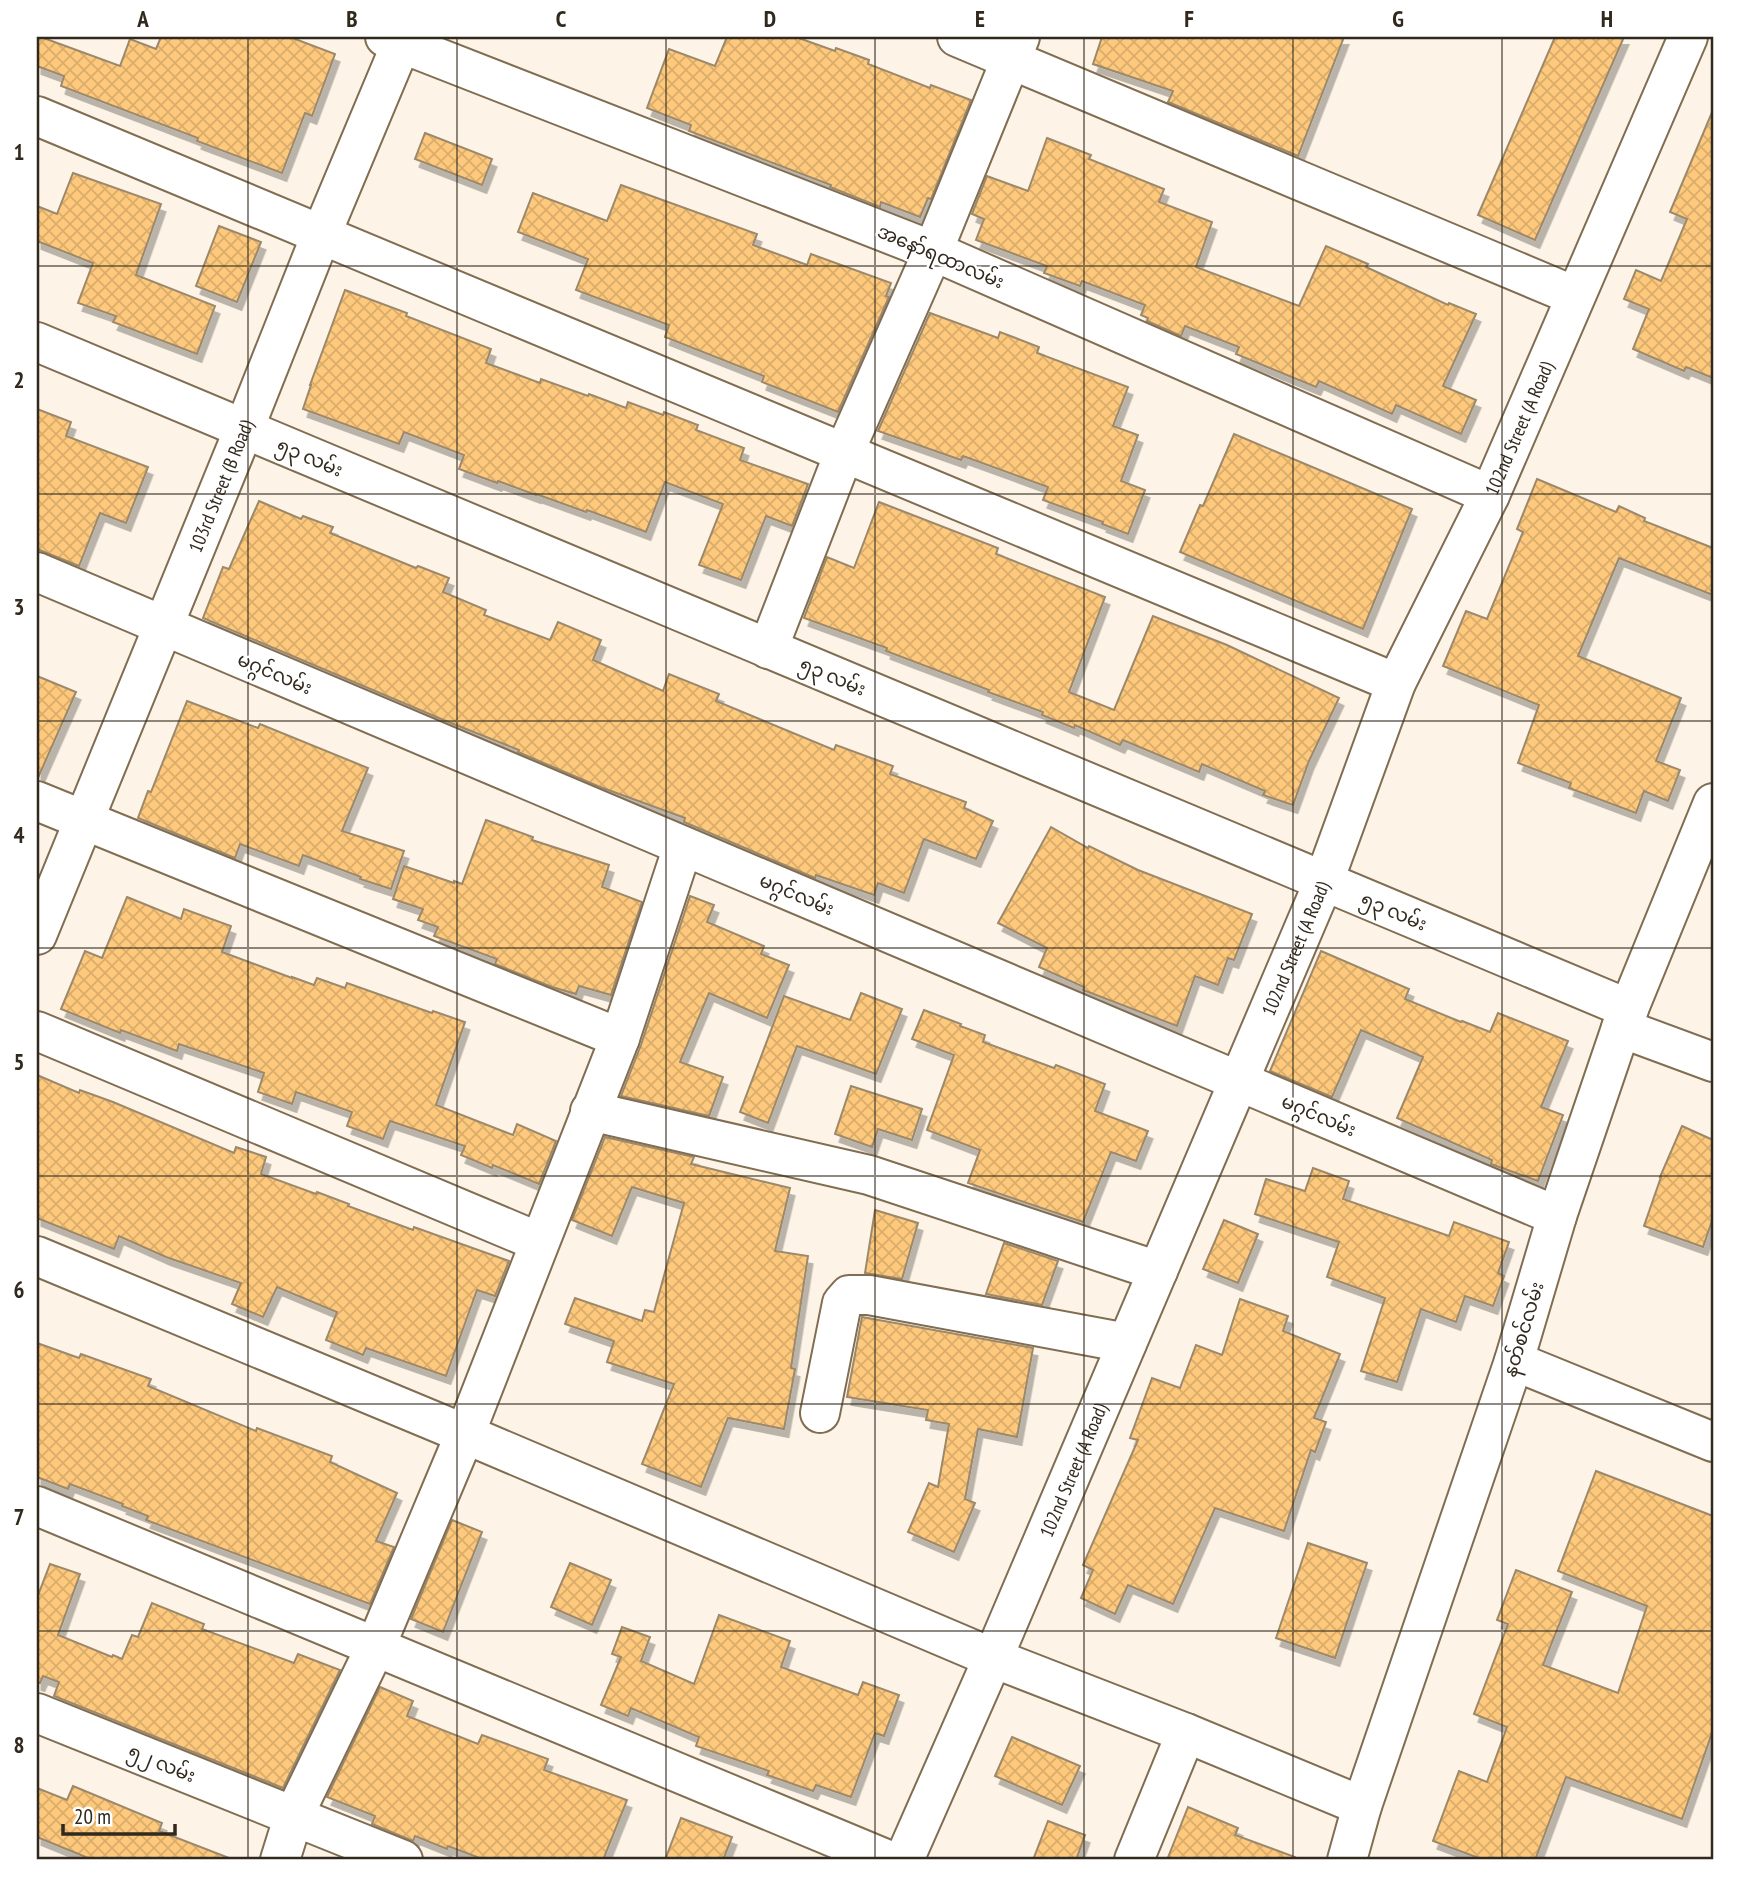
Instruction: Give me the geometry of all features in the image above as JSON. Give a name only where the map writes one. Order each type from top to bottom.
[{"type":"street","points":[[957,37],[1016,48],[1575,296]]},
{"type":"street","name":"102nd Street (A Road)","points":[[904,1860],[993,1658],[1324,881],[1396,683],[1490,495],[1688,37]]},
{"type":"street","name":"103rd Street (B Road)","points":[[37,935],[244,429],[397,39]]},
{"type":"street","name":"အနော်ရထာလမ်း","points":[[397,39],[933,251],[1490,495]]},
{"type":"street","points":[[768,649],[844,453],[933,251],[1016,48]]},
{"type":"street","points":[[37,116],[1396,683]]},
{"type":"street","name":"၅၃ လမ်း","points":[[37,342],[1324,881],[1625,1018],[1713,1062]]},
{"type":"street","name":"မဂ္ဂင်လမ်း","points":[[37,572],[1557,1216]]},
{"type":"street","points":[[37,801],[620,1038]]},
{"type":"street","name":"နတ်စင်လမ်း","points":[[1347,1860],[1362,1806],[1514,1361],[1557,1216],[1625,1018],[1713,803]]},
{"type":"street","points":[[280,1860],[294,1815],[375,1648],[465,1434],[620,1038],[683,846]]},
{"type":"street","points":[[37,1031],[539,1242]]},
{"type":"street","points":[[590,1111],[869,1175],[1157,1271]]},
{"type":"street","points":[[37,1256],[993,1658],[1186,1733],[1362,1806]]},
{"type":"street","points":[[820,1413],[842,1303],[849,1295],[869,1295],[1127,1343]]},
{"type":"street","points":[[1514,1361],[1713,1442]]},
{"type":"street","points":[[37,1506],[888,1860]]},
{"type":"street","name":"၅၂ လမ်း","points":[[37,1713],[403,1860]]},
{"type":"street","points":[[1134,1860],[1186,1733]]},
{"type":"building","points":[[37,37],[120,66],[130,39],[156,49],[161,37],[290,37],[335,54],[312,116],[305,113],[282,173],[61,86],[64,76],[37,66]]},
{"type":"building","points":[[727,37],[796,37],[835,51],[836,48],[869,60],[868,64],[930,88],[931,85],[971,100],[931,199],[928,198],[920,217],[881,202],[880,207],[830,187],[831,185],[689,131],[691,125],[647,108],[669,49],[715,66]]},
{"type":"building","points":[[1102,37],[1344,37],[1298,156],[1168,102],[1173,91],[1093,64]]},
{"type":"building","points":[[1555,37],[1624,37],[1535,240],[1478,215]]},
{"type":"building","points":[[1713,110],[1713,378],[1686,367],[1684,371],[1633,349],[1649,309],[1624,299],[1636,270],[1661,281],[1687,219],[1670,212]]},
{"type":"building","points":[[425,133],[492,159],[482,185],[415,159]]},
{"type":"building","points":[[1047,138],[1091,155],[1089,159],[1164,189],[1159,202],[1212,222],[1196,267],[1299,306],[1326,246],[1448,305],[1449,303],[1476,314],[1443,386],[1476,400],[1461,434],[1396,405],[1392,414],[1319,381],[1316,387],[1236,354],[1239,347],[1185,326],[1181,336],[1147,321],[1148,318],[1141,315],[1145,305],[1082,281],[1080,286],[1044,273],[1047,266],[976,240],[984,219],[972,214],[987,176],[1028,191]]},
{"type":"building","points":[[73,173],[161,204],[136,275],[215,306],[197,354],[113,322],[116,316],[78,303],[93,263],[37,241],[37,206],[57,214]]},
{"type":"building","points":[[621,185],[757,234],[753,245],[807,265],[811,254],[891,283],[886,296],[889,297],[838,412],[762,382],[764,376],[665,337],[669,325],[576,290],[588,259],[518,232],[533,193],[607,221]]},
{"type":"building","points":[[219,226],[261,242],[237,302],[196,286]]},
{"type":"building","points":[[345,290],[491,349],[486,363],[540,383],[541,379],[626,408],[628,402],[663,415],[664,412],[698,425],[696,430],[744,448],[740,460],[808,484],[792,526],[766,516],[741,580],[699,565],[723,504],[665,482],[646,532],[459,469],[464,455],[404,432],[399,444],[303,409]]},
{"type":"building","points":[[930,313],[998,338],[1000,332],[1039,347],[1037,353],[1128,387],[1113,426],[1138,435],[1121,481],[1145,490],[1128,534],[1043,500],[1048,487],[963,456],[961,460],[878,431]]},
{"type":"building","points":[[37,409],[71,422],[66,436],[148,467],[126,523],[100,513],[79,566],[37,549]]},
{"type":"building","points":[[1234,434],[1412,509],[1363,629],[1180,552]]},
{"type":"building","points":[[1537,479],[1616,512],[1619,506],[1645,518],[1644,521],[1713,548],[1713,595],[1619,558],[1578,656],[1681,698],[1656,761],[1680,770],[1668,801],[1644,791],[1636,813],[1569,788],[1571,783],[1518,763],[1539,705],[1443,666],[1466,611],[1487,619],[1523,532],[1517,529]]},
{"type":"building","points":[[259,501],[301,519],[303,516],[333,527],[330,533],[416,568],[418,566],[449,578],[443,592],[486,610],[484,615],[550,640],[558,622],[601,640],[593,660],[663,691],[669,674],[719,694],[716,701],[834,750],[836,745],[893,766],[890,774],[966,802],[964,808],[993,821],[976,859],[924,839],[904,893],[878,883],[874,895],[816,875],[815,878],[684,822],[685,818],[600,787],[518,752],[519,750],[203,618],[223,567],[229,569]]},
{"type":"building","points":[[879,502],[998,548],[996,554],[1105,597],[1069,692],[1114,710],[1153,616],[1227,645],[1339,698],[1309,761],[1293,805],[1263,795],[1265,791],[1202,764],[1199,772],[1123,740],[1120,745],[1075,725],[1074,728],[1042,715],[1043,712],[886,651],[887,648],[804,618],[827,557],[854,568]]},
{"type":"building","points":[[37,676],[76,692],[37,780]]},
{"type":"building","points":[[187,701],[258,728],[260,724],[368,768],[342,831],[404,851],[391,889],[303,855],[299,866],[240,844],[235,858],[138,818]]},
{"type":"building","points":[[486,820],[533,837],[532,840],[609,865],[602,887],[642,902],[611,995],[579,986],[576,994],[495,964],[497,959],[434,936],[438,927],[418,920],[423,909],[393,899],[404,866],[462,884]]},
{"type":"building","points":[[1051,827],[1088,848],[1089,846],[1138,870],[1252,914],[1234,960],[1228,958],[1218,985],[1195,976],[1177,1026],[1083,990],[1084,987],[1039,967],[1047,948],[998,923]]},
{"type":"building","points":[[690,896],[714,905],[707,922],[764,946],[761,954],[789,965],[767,1018],[709,993],[680,1062],[723,1077],[709,1116],[621,1096],[641,1045]]},
{"type":"building","points":[[127,897],[181,919],[184,909],[231,926],[222,952],[292,978],[314,985],[317,978],[345,988],[347,983],[465,1022],[436,1105],[513,1135],[517,1124],[556,1141],[539,1184],[461,1155],[465,1146],[390,1121],[383,1139],[347,1126],[352,1112],[296,1092],[292,1104],[258,1092],[264,1073],[179,1044],[177,1051],[121,1030],[120,1033],[61,1009],[85,951],[102,958]]},
{"type":"building","points":[[1321,951],[1409,989],[1405,999],[1461,1022],[1490,1032],[1498,1013],[1568,1041],[1541,1107],[1563,1115],[1538,1181],[1491,1164],[1492,1160],[1397,1118],[1423,1057],[1361,1030],[1332,1097],[1270,1071]]},
{"type":"building","points":[[861,993],[902,1009],[876,1074],[797,1046],[768,1123],[740,1112],[784,996],[850,1020]]},
{"type":"building","points":[[924,1010],[985,1035],[983,1042],[1105,1084],[1095,1111],[1148,1131],[1136,1161],[1111,1152],[1083,1222],[968,1183],[980,1150],[927,1130],[954,1055],[912,1039]]},
{"type":"building","points":[[37,1075],[79,1093],[80,1090],[113,1102],[234,1153],[236,1147],[266,1157],[261,1174],[316,1194],[317,1192],[413,1230],[414,1227],[509,1261],[495,1296],[477,1290],[446,1376],[366,1348],[363,1355],[326,1340],[337,1312],[277,1287],[263,1317],[232,1304],[241,1283],[166,1257],[119,1236],[114,1249],[37,1218]]},
{"type":"building","points":[[851,1086],[922,1109],[912,1140],[878,1129],[872,1147],[835,1134]]},
{"type":"building","points":[[1682,1126],[1713,1140],[1713,1218],[1703,1247],[1644,1226],[1660,1177]]},
{"type":"building","points":[[605,1137],[694,1157],[691,1164],[790,1188],[775,1251],[808,1256],[791,1368],[795,1369],[784,1429],[728,1418],[701,1487],[642,1464],[674,1384],[607,1362],[614,1341],[565,1324],[575,1298],[642,1321],[645,1310],[654,1312],[684,1203],[632,1187],[612,1236],[572,1220]]},
{"type":"building","points":[[1313,1168],[1349,1181],[1343,1199],[1449,1236],[1454,1222],[1509,1242],[1498,1273],[1504,1276],[1493,1306],[1465,1296],[1456,1322],[1421,1309],[1397,1382],[1361,1371],[1385,1298],[1327,1277],[1339,1242],[1255,1214],[1266,1179],[1305,1191]]},
{"type":"building","points":[[875,1210],[918,1223],[902,1279],[865,1273]]},
{"type":"building","points":[[1224,1220],[1258,1234],[1238,1283],[1203,1269]]},
{"type":"building","points":[[1004,1243],[1058,1261],[1042,1305],[986,1294]]},
{"type":"building","points":[[1240,1299],[1288,1316],[1283,1331],[1340,1354],[1314,1418],[1326,1422],[1315,1452],[1311,1450],[1284,1531],[1215,1508],[1173,1604],[1128,1585],[1115,1614],[1081,1598],[1093,1570],[1083,1565],[1138,1440],[1130,1438],[1152,1378],[1180,1388],[1196,1345],[1222,1355]]},
{"type":"building","points":[[862,1317],[1033,1348],[1017,1437],[978,1429],[965,1499],[975,1503],[954,1552],[908,1532],[929,1483],[938,1487],[949,1424],[926,1420],[928,1410],[847,1397]]},
{"type":"building","points":[[37,1343],[79,1358],[81,1354],[151,1379],[148,1386],[256,1431],[257,1428],[332,1456],[330,1462],[397,1493],[376,1541],[394,1547],[370,1604],[146,1520],[148,1516],[122,1506],[123,1504],[70,1484],[68,1489],[37,1477]]},
{"type":"building","points":[[1596,1471],[1713,1516],[1713,1730],[1682,1819],[1566,1777],[1535,1860],[1484,1860],[1433,1841],[1459,1771],[1487,1782],[1507,1727],[1474,1714],[1508,1624],[1497,1620],[1516,1570],[1572,1592],[1543,1665],[1618,1693],[1647,1606],[1558,1571]]},
{"type":"building","points":[[452,1520],[482,1532],[443,1632],[411,1619]]},
{"type":"building","points":[[1308,1543],[1367,1563],[1335,1658],[1276,1638]]},
{"type":"building","points":[[570,1563],[611,1580],[592,1625],[551,1607]]},
{"type":"building","points":[[50,1564],[80,1574],[58,1635],[112,1657],[113,1655],[122,1659],[132,1635],[138,1637],[152,1603],[204,1624],[202,1629],[294,1663],[298,1654],[340,1670],[283,1788],[54,1696],[59,1682],[43,1676],[40,1683],[37,1682],[37,1598]]},
{"type":"building","points":[[719,1615],[790,1641],[781,1667],[858,1695],[863,1682],[899,1695],[884,1736],[875,1733],[851,1797],[816,1785],[813,1791],[767,1775],[769,1771],[696,1746],[699,1737],[631,1708],[628,1716],[601,1705],[621,1657],[612,1654],[622,1627],[650,1637],[641,1661],[694,1684]]},
{"type":"building","points":[[380,1687],[413,1701],[407,1716],[478,1744],[482,1735],[548,1759],[544,1770],[627,1800],[603,1860],[485,1860],[415,1836],[413,1841],[372,1824],[375,1816],[327,1797]]},
{"type":"building","points":[[1012,1737],[1080,1766],[1062,1805],[995,1776]]},
{"type":"building","points":[[73,1786],[162,1823],[159,1831],[229,1860],[93,1860],[37,1837],[37,1788],[67,1800]]},
{"type":"building","points":[[1188,1807],[1238,1828],[1235,1835],[1295,1857],[1294,1860],[1167,1860]]},
{"type":"building","points":[[681,1818],[732,1837],[723,1860],[665,1860]]},
{"type":"building","points":[[1048,1821],[1085,1835],[1076,1860],[1033,1860]]}]
